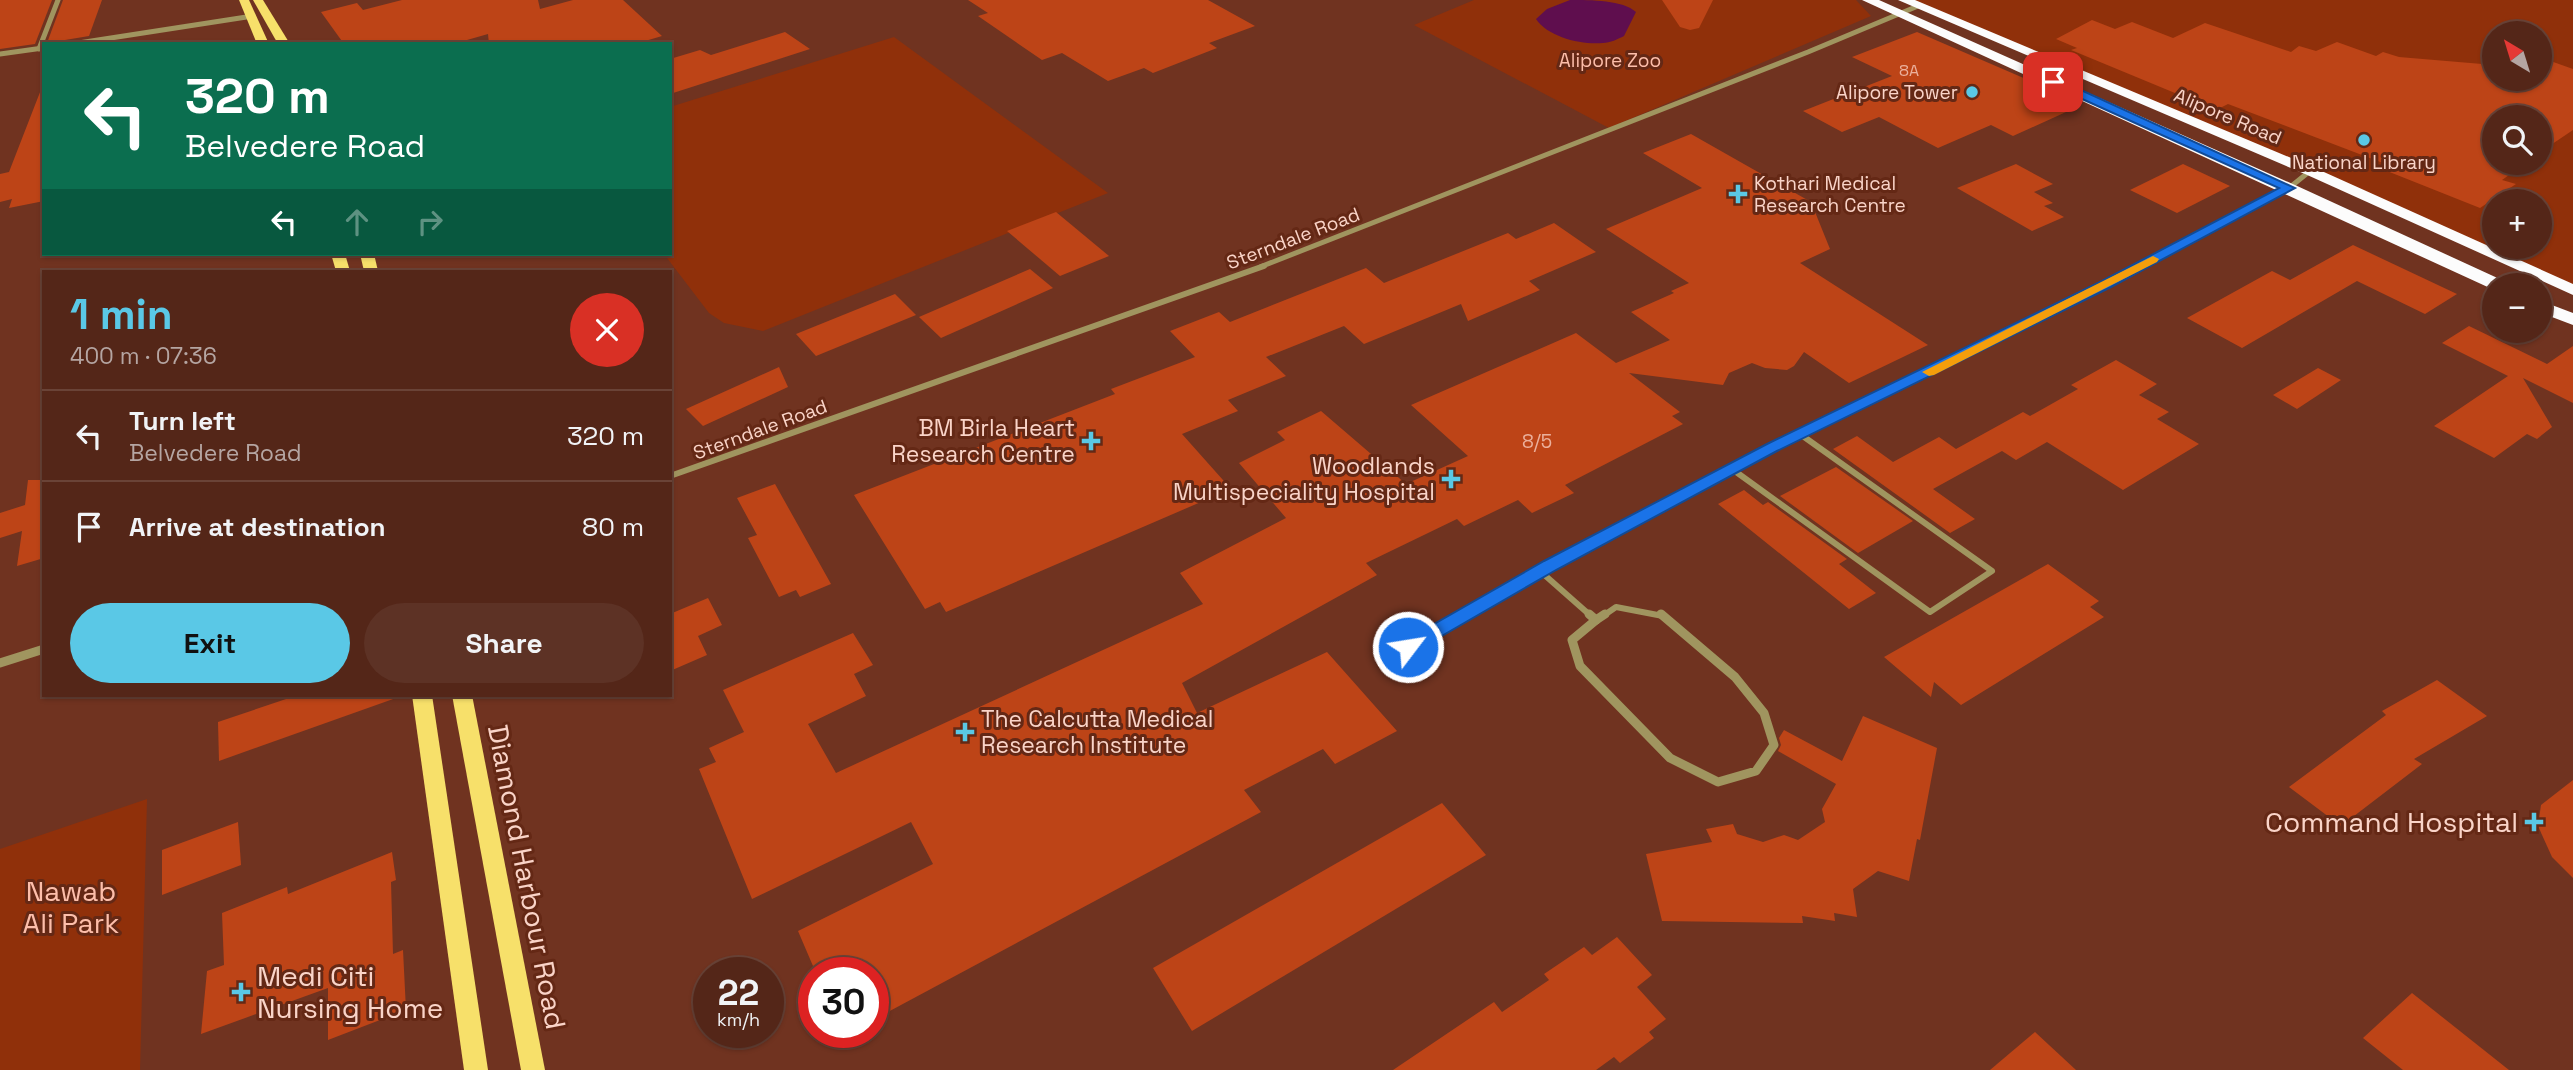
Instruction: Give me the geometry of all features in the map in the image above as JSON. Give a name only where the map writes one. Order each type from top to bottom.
[{"type":"highway","points":[[1868,0],[1906,6],[2482,278]]},
{"type":"highway","name":"Alipore Road","points":[[1906,6],[2310,171],[2573,290]]},
{"type":"highway","points":[[2552,310],[2573,320]]},
{"type":"main road","points":[[244,0],[262,42]]},
{"type":"main road","points":[[258,0],[283,42]]},
{"type":"main road","points":[[422,697],[476,1070]]},
{"type":"main road","name":"Diamond Harbour Road","points":[[462,697],[533,1070]]},
{"type":"street","points":[[43,42],[58,0]]},
{"type":"street","name":"Sterndale Road","points":[[672,476],[1235,277],[1808,52],[1906,6]]},
{"type":"street","points":[[85,42],[253,16]]},
{"type":"street","points":[[0,54],[41,48]]},
{"type":"street","points":[[1387,670],[1408,647],[1540,571],[1800,434],[2106,284],[2289,188],[2310,171]]},
{"type":"street","points":[[1732,469],[1930,612],[1992,571],[1800,434]]},
{"type":"street","points":[[1540,571],[1596,620]]},
{"type":"street","points":[[1616,607],[1660,613],[1735,677],[1764,713],[1774,745],[1756,771],[1718,782],[1670,758],[1580,666],[1572,640],[1596,620],[1616,607]]},
{"type":"street","points":[[0,663],[42,650]]},
{"type":"green space","name":"Alipore Zoo","points":[[1474,0],[1856,0],[1871,16],[1609,128],[1414,25]]},
{"type":"green space","name":"National Library","points":[[1913,0],[2573,0],[2573,287],[2552,278],[2552,273],[2541,273],[2509,259],[2552,259],[2552,189],[2482,189],[2482,247]]},
{"type":"green space","points":[[894,37],[1108,193],[763,331],[724,323],[709,313],[666,256],[672,256],[672,106]]},
{"type":"green space","name":"Nawab Ali Park","points":[[147,799],[140,1070],[0,1070],[0,849]]},
{"type":"shaded area","points":[[1570,0],[1615,3],[1636,12],[1624,36],[1611,42],[1585,43],[1548,31],[1536,19],[1547,9]]},
{"type":"building","points":[[0,0],[52,0],[35,44],[0,49]]},
{"type":"building","points":[[63,0],[102,0],[89,36],[47,42]]},
{"type":"building","points":[[402,0],[538,0],[540,9],[573,0],[623,0],[662,36],[642,42],[489,42],[488,34],[460,42],[343,42],[321,12],[357,3],[363,10]]},
{"type":"building","points":[[968,0],[1208,0],[1255,26],[1209,43],[1217,48],[1153,73],[1144,68],[1108,81],[1062,53],[1042,60],[978,16],[988,13]]},
{"type":"building","points":[[1662,0],[1713,0],[1699,28],[1690,30],[1680,27]]},
{"type":"building","points":[[2092,20],[2115,29],[2132,22],[2173,38],[2205,23],[2291,52],[2299,46],[2316,51],[2337,42],[2376,56],[2383,52],[2399,57],[2482,64],[2482,91],[2552,91],[2552,62],[2573,69],[2573,130],[2552,144],[2552,105],[2482,105],[2482,175],[2509,175],[2502,180],[2516,184],[2508,189],[2482,189],[2480,208],[2387,171],[2396,168],[2228,104],[2216,110],[2071,50],[2077,48],[2056,39]]},
{"type":"building","points":[[785,32],[810,49],[672,93],[672,58],[700,50],[711,55]]},
{"type":"building","points":[[1917,32],[2040,85],[2035,88],[2077,107],[2013,136],[1991,125],[1938,148],[1879,117],[1842,132],[1803,111],[1892,76],[1852,57]]},
{"type":"building","points":[[42,87],[42,201],[9,208],[12,199],[0,202],[0,174],[9,172]]},
{"type":"building","points":[[1691,134],[1811,202],[1830,249],[1800,263],[1928,345],[1849,383],[1804,352],[1794,366],[1787,370],[1765,368],[1752,363],[1729,373],[1723,385],[1629,373],[1680,412],[1672,416],[1683,424],[1565,485],[1574,493],[1532,513],[1518,500],[1464,526],[1457,519],[1366,563],[1377,575],[1182,683],[1197,713],[1327,652],[1397,731],[1335,764],[1323,749],[1244,790],[1261,812],[889,1011],[889,957],[809,957],[798,931],[933,864],[911,822],[752,899],[699,769],[716,762],[709,748],[744,732],[723,690],[853,633],[873,665],[854,674],[866,696],[808,724],[836,773],[1203,604],[1180,573],[1286,518],[1239,463],[1285,440],[1277,432],[1321,411],[1406,484],[1468,456],[1411,405],[1576,333],[1616,363],[1670,340],[1631,312],[1674,293],[1671,291],[1689,283],[1606,229],[1702,188],[1643,153]]},
{"type":"building","points":[[2016,164],[2053,184],[2034,192],[2053,203],[2044,206],[2064,217],[2032,231],[1957,188]]},
{"type":"building","points":[[2183,164],[2230,186],[2177,213],[2130,190]]},
{"type":"building","points":[[1056,212],[1109,256],[1060,276],[1007,231]]},
{"type":"building","name":"BM Birla Heart Research Centre","points":[[1554,223],[1596,252],[1529,281],[1540,290],[1468,321],[1461,304],[1364,344],[1344,326],[1266,357],[1286,376],[1228,400],[1238,411],[1182,434],[1231,489],[946,612],[940,602],[925,609],[854,495],[1115,394],[1111,389],[1195,357],[1170,331],[1219,312],[1230,322],[1366,268],[1384,283],[1508,233],[1516,239]]},
{"type":"building","points":[[2353,245],[2457,294],[2425,314],[2357,281],[2242,348],[2187,318],[2272,271],[2290,280]]},
{"type":"building","points":[[1030,269],[1053,288],[941,338],[919,317]]},
{"type":"building","points":[[895,294],[916,315],[816,356],[796,334]]},
{"type":"building","points":[[2469,326],[2482,332],[2482,343],[2504,343],[2547,364],[2573,346],[2573,403],[2523,378],[2552,427],[2537,439],[2527,434],[2494,458],[2434,426],[2508,376],[2442,343]]},
{"type":"building","points":[[2116,360],[2157,384],[2139,395],[2169,412],[2157,419],[2199,444],[2123,490],[2047,442],[2016,460],[2002,451],[1933,489],[1975,519],[1950,533],[1833,449],[1857,436],[1893,462],[1939,437],[1956,449],[2023,412],[2030,416],[2078,389],[2071,385]]},
{"type":"building","points":[[779,367],[788,387],[703,426],[686,409]]},
{"type":"building","points":[[2318,368],[2341,380],[2297,409],[2273,395]]},
{"type":"building","points":[[1836,467],[1913,521],[1858,553],[1780,496]]},
{"type":"building","points":[[28,480],[42,480],[42,559],[17,566],[22,531],[0,538],[0,513],[25,505]]},
{"type":"building","points":[[775,484],[831,584],[800,597],[796,590],[779,597],[748,538],[757,535],[737,498]]},
{"type":"building","points":[[1744,490],[1763,505],[1768,502],[1847,559],[1839,564],[1876,593],[1849,609],[1718,504]]},
{"type":"building","points":[[2048,564],[2099,601],[2090,607],[2104,617],[1961,705],[1934,682],[1931,697],[1884,657]]},
{"type":"building","points":[[708,598],[722,625],[698,636],[707,655],[672,670],[672,613]]},
{"type":"building","points":[[2437,680],[2487,716],[2414,759],[2422,764],[2341,826],[2289,787],[2386,715],[2382,711]]},
{"type":"building","points":[[292,697],[396,697],[219,761],[218,722]]},
{"type":"building","points":[[1863,716],[1937,748],[1920,840],[1917,839],[1909,881],[1878,871],[1853,889],[1857,917],[1834,913],[1835,921],[1802,916],[1803,923],[1662,921],[1646,854],[1712,842],[1706,829],[1733,824],[1737,834],[1763,842],[1784,835],[1798,840],[1825,822],[1822,809],[1836,784],[1778,751],[1781,745],[1779,738],[1784,730],[1842,761]]},
{"type":"building","points":[[2573,780],[2573,878],[2552,857],[2538,826],[2541,805]]},
{"type":"building","points":[[1442,803],[1486,855],[1192,1031],[1153,968]]},
{"type":"building","points":[[238,822],[241,865],[162,895],[162,850]]},
{"type":"building","points":[[392,852],[396,880],[391,882],[393,954],[403,950],[406,1010],[328,1040],[328,988],[201,1034],[207,971],[224,965],[222,913],[287,887],[288,894]]},
{"type":"building","points":[[1617,937],[1652,975],[1637,987],[1666,1019],[1649,1032],[1654,1038],[1620,1063],[1614,1057],[1596,1070],[1393,1070],[1494,1002],[1502,1012],[1549,980],[1544,974],[1584,947],[1592,955]]},
{"type":"building","points":[[2412,993],[2509,1070],[2403,1070],[2363,1038]]},
{"type":"building","points":[[2035,1032],[2076,1070],[1990,1070]]},
{"type":"slow traffic","points":[[1929,372],[2153,259]]},
{"type":"place","name":"Alipore Tower","points":[[1972,92]]},
{"type":"place","name":"National Library","points":[[2364,140]]},
{"type":"place","name":"Kothari Medical Research Centre","points":[[1738,194]]},
{"type":"place","name":"BM Birla Heart Research Centre","points":[[1091,441]]},
{"type":"place","name":"Woodlands Multispeciality Hospital","points":[[1451,479]]},
{"type":"place","name":"The Calcutta Medical Research Institute","points":[[965,732]]},
{"type":"place","name":"Command Hospital","points":[[2534,822]]},
{"type":"place","name":"Medi Citi Nursing Home","points":[[241,992]]},
{"type":"route","points":[[1408,647],[1550,565],[1772,447],[2106,284],[2289,188],[2053,82]]}]
